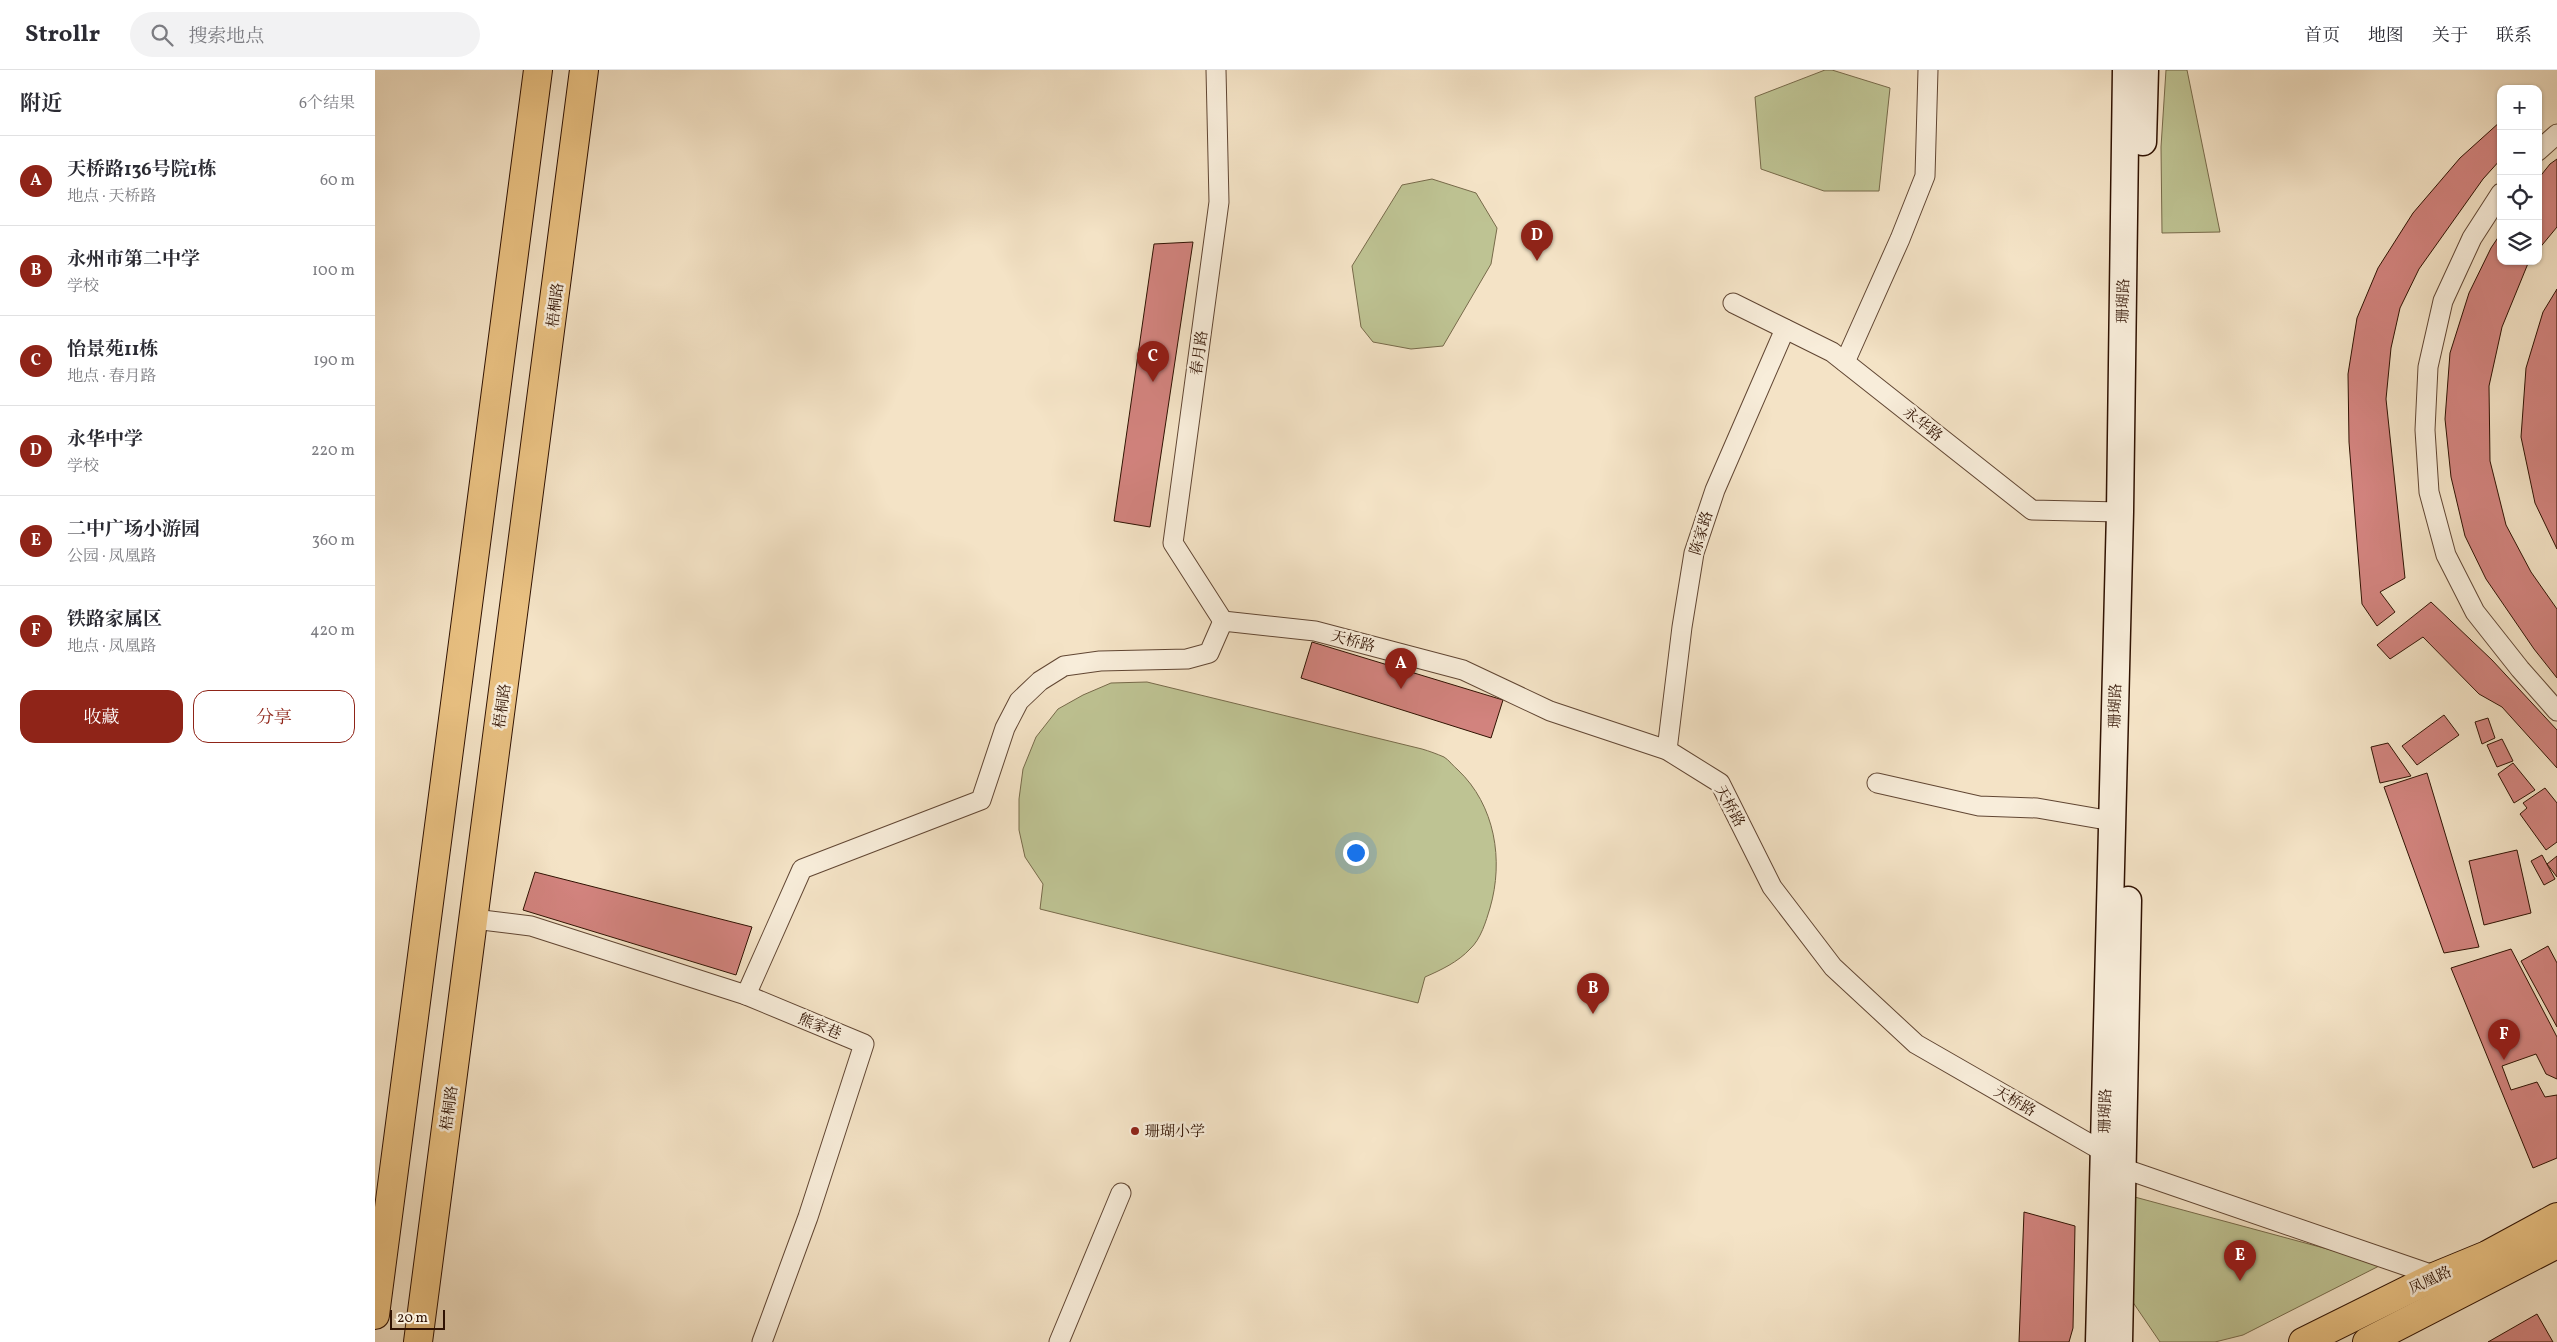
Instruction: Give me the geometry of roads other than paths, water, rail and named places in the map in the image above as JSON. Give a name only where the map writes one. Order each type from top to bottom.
[{"type":"main road","points":[[375,1315],[538,70]]},
{"type":"main road","name":"梧桐路","points":[[418,1342],[584,70]]},
{"type":"main road","name":"珊瑚路","points":[[2119,1342],[2113,1160],[2112,821],[2120,512],[2126,70]]},
{"type":"main road","name":"珊瑚路","points":[[2099,1342],[2113,1160],[2145,70]]},
{"type":"main road","name":"凤凰路","points":[[2367,1342],[2491,1266],[2557,1217]]},
{"type":"main road","name":"凤凰路","points":[[2303,1342],[2436,1276],[2491,1266],[2557,1244]]},
{"type":"street","name":"春月路","points":[[1216,70],[1219,202],[1173,543],[1223,621]]},
{"type":"street","points":[[1845,362],[1900,239],[1925,176],[1928,70]]},
{"type":"street","points":[[2542,147],[2557,134]]},
{"type":"street","points":[[2497,199],[2472,238],[2443,300],[2428,367],[2425,430],[2429,492],[2447,555],[2475,612],[2520,669],[2557,711]]},
{"type":"street","name":"永华路","points":[[1733,303],[1832,352],[2032,510],[2120,512]]},
{"type":"street","name":"陈家路","points":[[1667,750],[1682,627],[1694,553],[1715,490],[1785,329]]},
{"type":"street","name":"天桥路","points":[[1223,621],[1315,631],[1463,670],[1550,710],[1667,750],[1720,783],[1772,887],[1833,967],[1916,1044],[2113,1160],[2436,1276]]},
{"type":"street","points":[[746,995],[802,870],[981,800],[1005,728],[1019,701],[1040,681],[1064,666],[1132,659],[1187,659],[1209,653],[1223,621]]},
{"type":"street","points":[[1877,784],[1979,806],[2037,808],[2112,821]]},
{"type":"street","name":"熊家巷","points":[[474,919],[531,926],[746,995],[864,1044],[809,1217],[762,1342]]},
{"type":"street","points":[[1059,1342],[1121,1193]]},
{"type":"place","name":"永华中学","points":[[1537,261]]},
{"type":"place","name":"怡景苑11栋","points":[[1153,382]]},
{"type":"place","name":"天桥路136号院1栋","points":[[1401,689]]},
{"type":"place","name":"永州市第二中学","points":[[1593,1014]]},
{"type":"place","name":"铁路家属区","points":[[2504,1060]]},
{"type":"place","name":"珊瑚小学","points":[[1135,1131]]},
{"type":"place","name":"二中广场小游园","points":[[2240,1281]]}]
